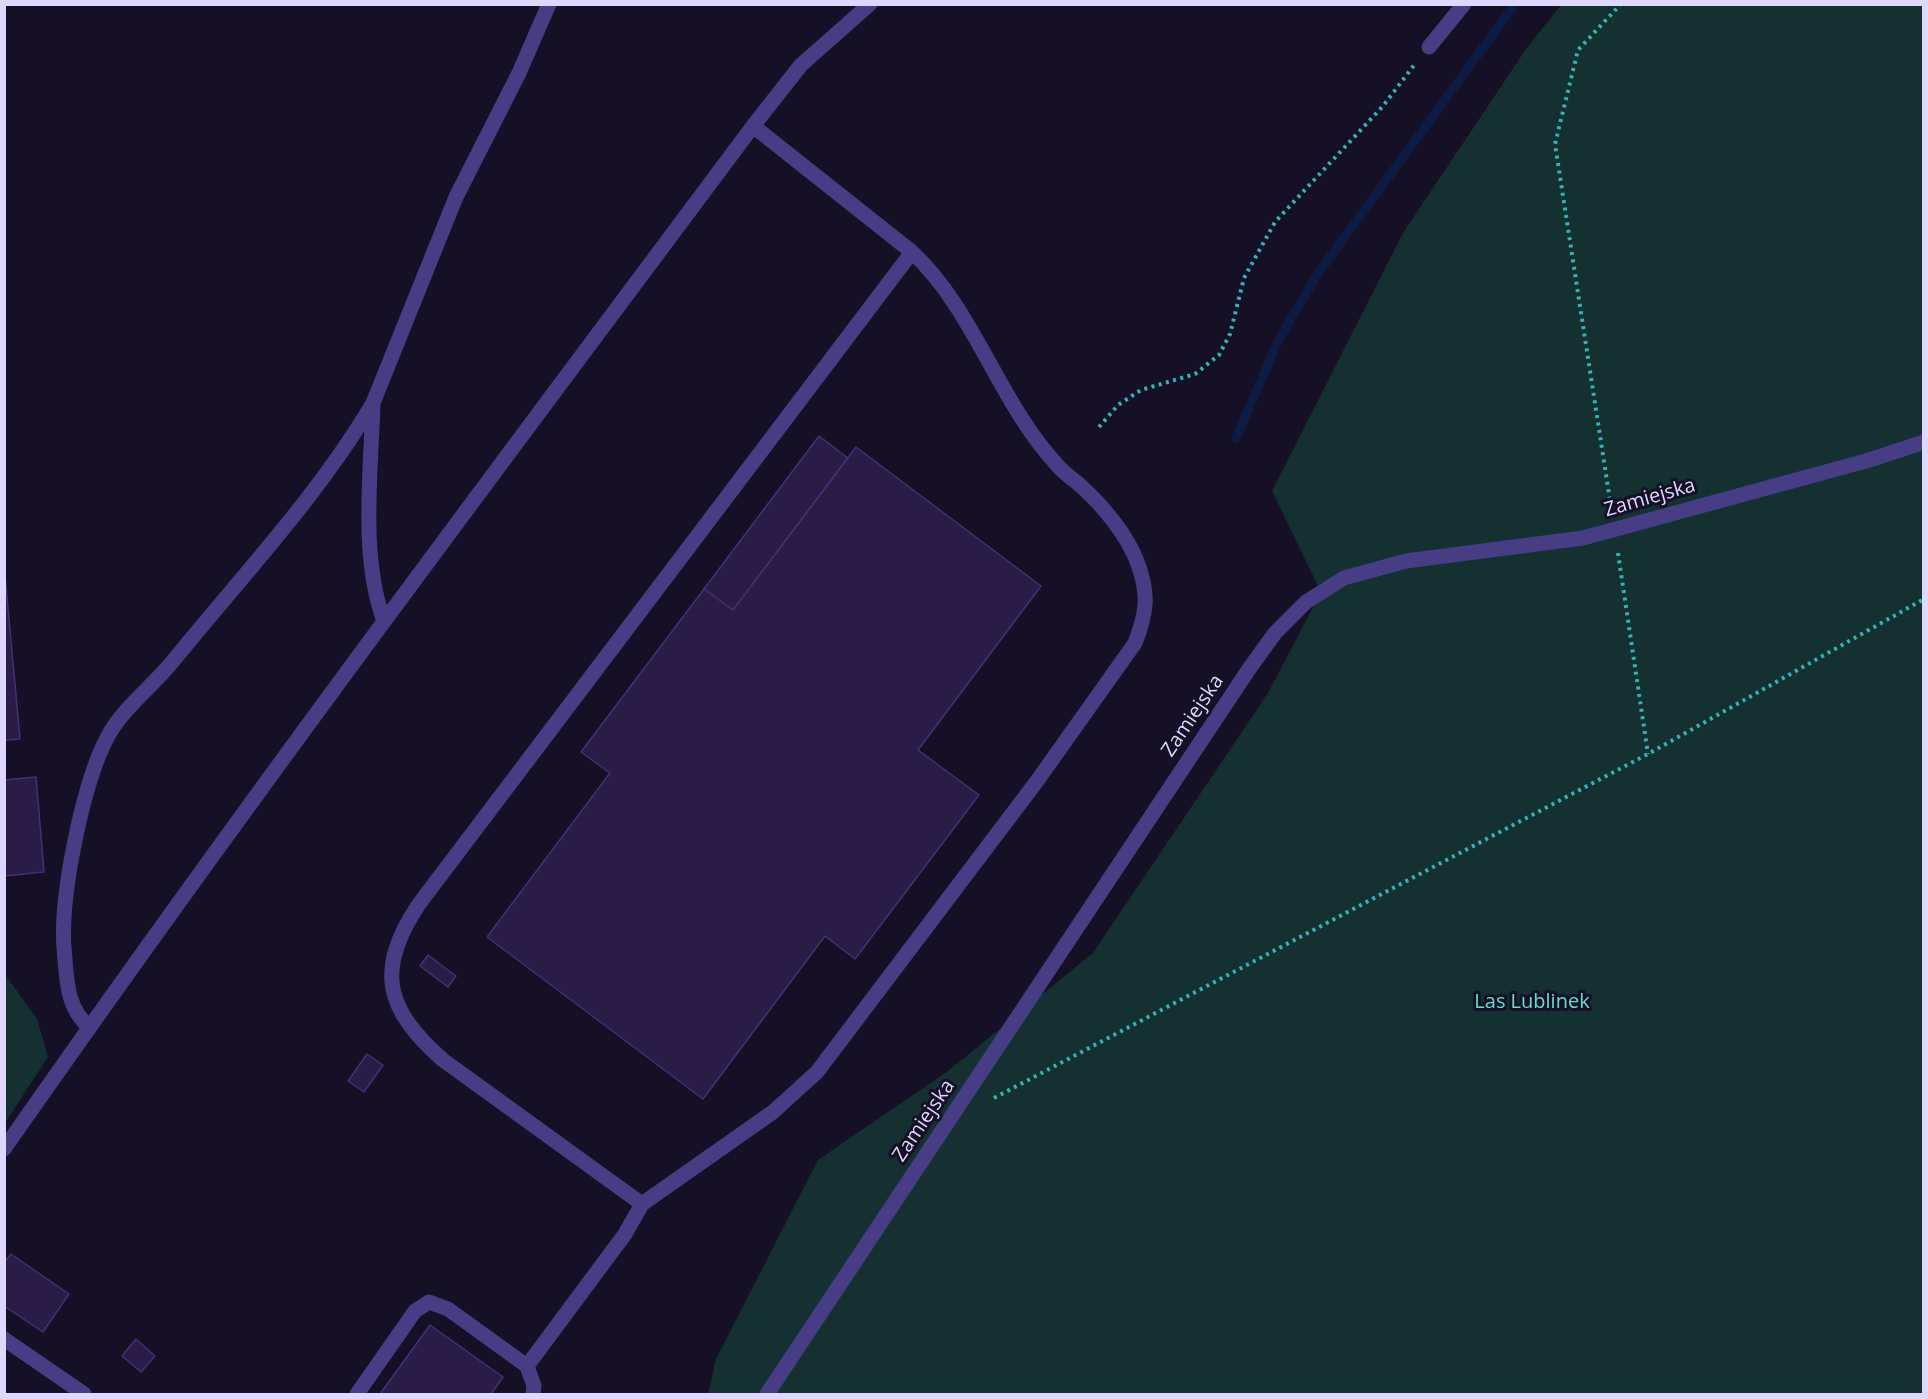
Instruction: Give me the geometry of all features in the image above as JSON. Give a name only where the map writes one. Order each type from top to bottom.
[{"type":"street","points":[[90,1027],[80,1018],[72,1005],[68,989],[63,929],[86,796],[96,761],[109,733],[165,670],[347,447],[374,403],[456,197],[519,73],[549,4]]},
{"type":"street","points":[[4,1149],[384,621],[753,126],[801,65],[870,4]]},
{"type":"street","points":[[1429,47],[1464,4]]},
{"type":"street","points":[[527,1366],[624,1234],[642,1204],[773,1112],[817,1072],[1037,781],[1135,643],[1145,618],[1146,593],[1137,561],[1114,523],[1083,488],[1058,467],[1038,442],[1014,407],[957,304],[929,267],[753,126]]},
{"type":"street","points":[[642,1204],[443,1060],[419,1039],[401,1015],[393,991],[391,968],[396,946],[419,904],[482,819],[912,252]]},
{"type":"street","points":[[374,403],[370,567],[374,595],[384,621]]},
{"type":"street","name":"Zamiejska","points":[[767,1395],[1275,633],[1306,602],[1344,578],[1406,561],[1582,538],[1866,461],[1923,442]]},
{"type":"street","points":[[357,1395],[415,1311],[429,1302],[448,1309],[527,1366],[534,1386],[533,1395]]},
{"type":"street","points":[[4,1339],[84,1395]]},
{"type":"path","points":[[1622,4],[1578,50],[1555,144],[1648,754]]},
{"type":"path","points":[[1100,427],[1118,405],[1141,390],[1195,374],[1219,355],[1230,334],[1244,278],[1275,222],[1383,106],[1429,47]]},
{"type":"path","points":[[991,1100],[1648,754],[1923,599]]},
{"type":"green space","name":"Las Lublinek","points":[[1561,5],[1923,5],[1923,1394],[708,1394],[716,1359],[818,1160],[948,1071],[1093,953],[1268,693],[1321,592],[1272,491],[1403,233],[1526,49]]},
{"type":"green space","points":[[4,973],[37,1019],[48,1057],[5,1123]]},
{"type":"building","points":[[819,436],[848,458],[733,610],[704,589]]},
{"type":"building","points":[[856,447],[1041,586],[918,750],[979,795],[855,959],[825,936],[703,1099],[487,937],[610,773],[581,752],[704,589],[733,610]]},
{"type":"building","points":[[4,564],[20,739],[4,740]]},
{"type":"building","points":[[36,777],[44,872],[4,876],[4,780]]},
{"type":"building","points":[[428,955],[456,976],[448,987],[420,966]]},
{"type":"building","points":[[367,1054],[383,1065],[364,1092],[348,1081]]},
{"type":"building","points":[[11,1254],[69,1294],[43,1332],[4,1306],[4,1263]]},
{"type":"building","points":[[430,1325],[503,1377],[491,1394],[380,1394]]},
{"type":"building","points":[[136,1339],[155,1356],[141,1372],[122,1356]]},
{"type":"waterway","points":[[1236,438],[1279,339],[1319,272],[1515,4]]}]
